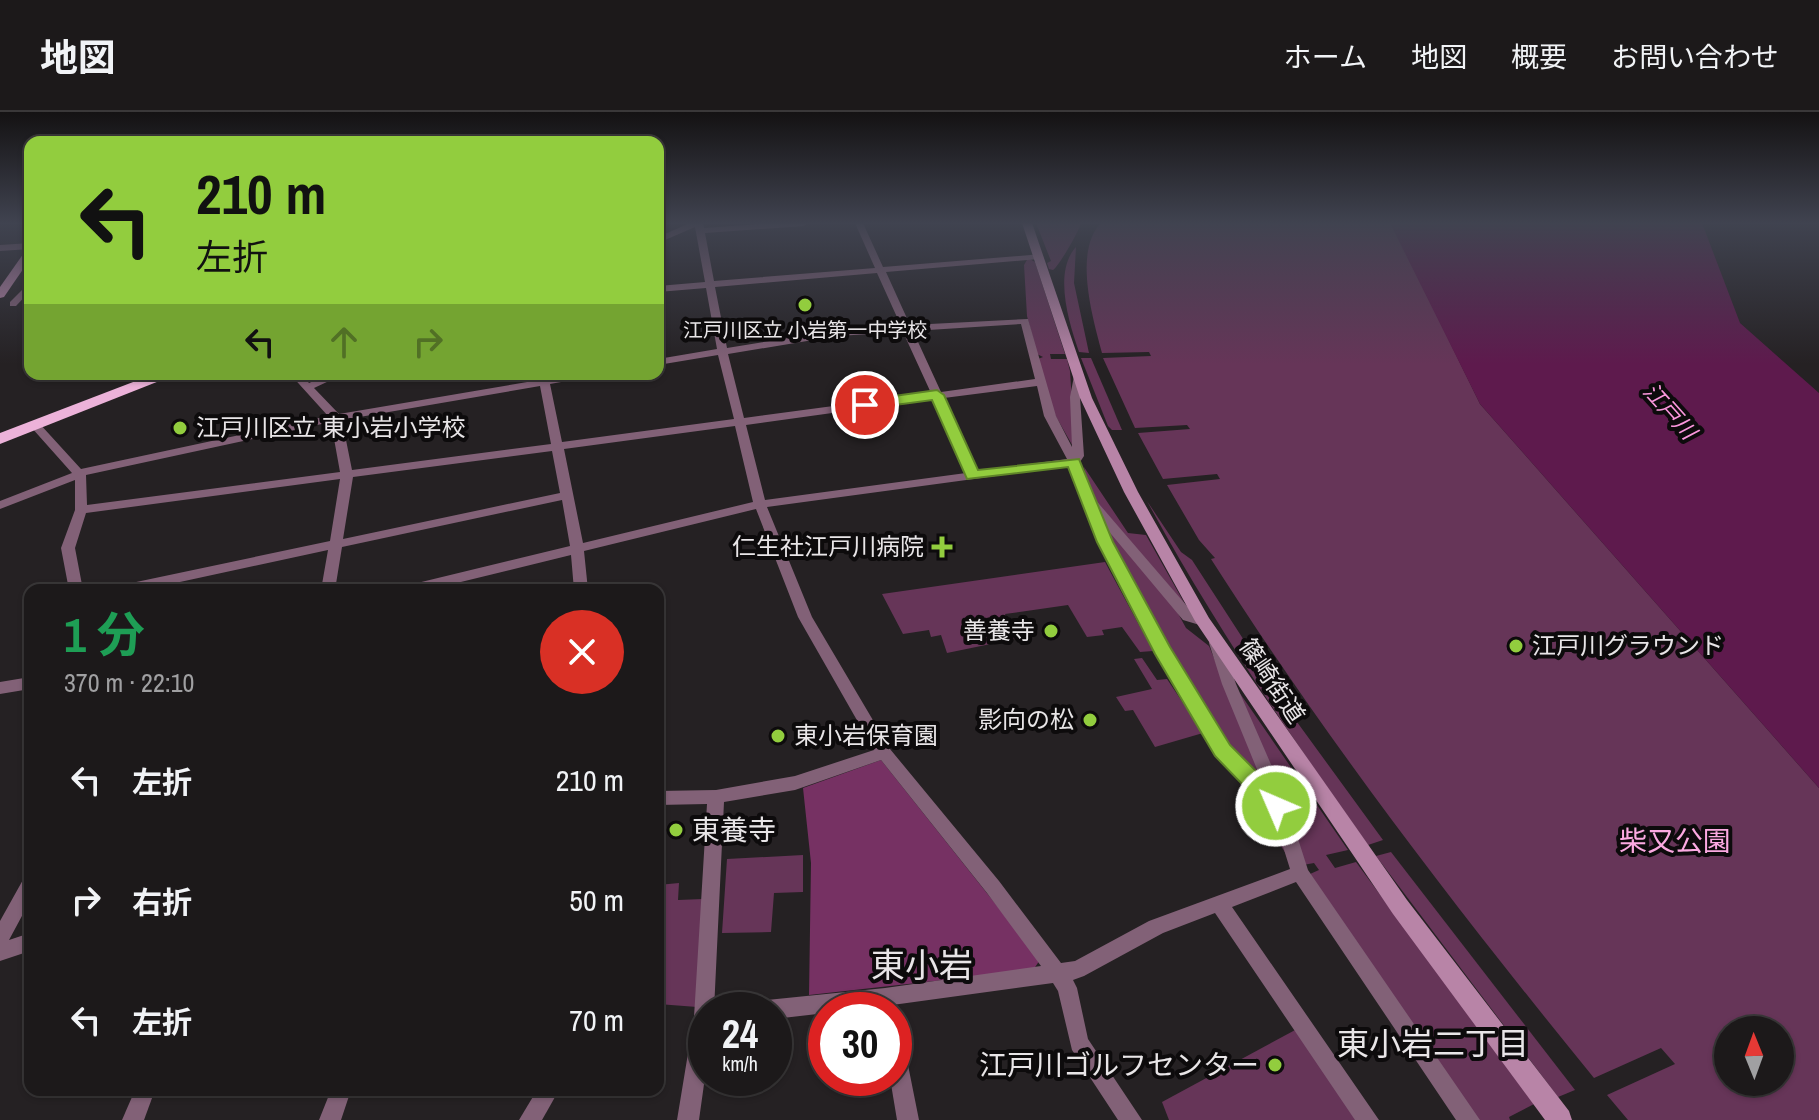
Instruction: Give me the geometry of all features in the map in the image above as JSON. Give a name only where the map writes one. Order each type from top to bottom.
[{"type":"highway","points":[[0,439],[153,380]]},
{"type":"main road","points":[[0,295],[16,270]]},
{"type":"main road","name":"篠崎街道","points":[[1044,270],[1079,376],[1131,492],[1216,643],[1400,907],[1560,1120]]},
{"type":"street","points":[[707,270],[722,350],[760,504],[805,617],[884,753],[993,887],[1058,974],[1067,988],[1079,1043],[1131,1120]]},
{"type":"street","points":[[664,288],[867,270]]},
{"type":"street","points":[[879,270],[973,475]]},
{"type":"street","points":[[664,361],[837,333],[1025,321],[1050,416],[1074,462],[1087,498],[1133,596],[1223,750],[1276,806]]},
{"type":"street","points":[[444,584],[577,547],[760,504],[1074,462],[1078,456],[1075,397],[1079,376]]},
{"type":"street","points":[[301,380],[336,418],[347,476],[329,584]]},
{"type":"street","points":[[308,387],[325,380]]},
{"type":"street","points":[[0,505],[80,474],[336,418],[534,380]]},
{"type":"street","points":[[544,380],[577,547],[580,584]]},
{"type":"street","points":[[81,510],[1040,382]]},
{"type":"street","points":[[35,425],[80,474],[81,510],[68,548],[75,584]]},
{"type":"street","points":[[149,584],[566,495]]},
{"type":"street","points":[[1087,498],[1188,617],[1203,621]]},
{"type":"street","points":[[1216,643],[1229,684],[1275,792],[1276,806],[1300,873],[1469,1120]]},
{"type":"street","points":[[0,688],[24,684]]},
{"type":"street","points":[[664,798],[716,797],[795,783],[884,753]]},
{"type":"street","points":[[706,992],[716,797]]},
{"type":"street","points":[[912,999],[1077,970],[1156,927],[1300,873]]},
{"type":"street","points":[[0,939],[24,895]]},
{"type":"street","points":[[1220,905],[1368,1120]]},
{"type":"street","points":[[0,952],[24,944]]},
{"type":"street","points":[[133,1120],[143,1096]]},
{"type":"street","points":[[330,1120],[339,1096]]},
{"type":"street","points":[[530,1120],[545,1096]]},
{"type":"street","points":[[688,1120],[692,1096]]},
{"type":"street","points":[[904,1096],[908,1120]]},
{"type":"green space","points":[[1024,270],[1038,270],[1065,354],[1050,354],[1051,359],[1067,359],[1070,371],[1075,450],[1054,413],[1038,359],[1043,357],[1037,354],[1027,316]]},
{"type":"green space","points":[[1065,270],[1075,270],[1074,283],[1089,353],[1079,352],[1071,327],[1064,284]]},
{"type":"green space","name":"柴又公園","points":[[1087,270],[1415,270],[1480,404],[1819,788],[1819,1120],[1628,1120],[1607,1095],[1675,1064],[1661,1048],[1594,1078],[1493,952],[1347,759],[1255,627],[1167,485],[1220,479],[1217,474],[1163,479],[1138,433],[1190,429],[1187,425],[1135,428],[1103,358],[1151,356],[1149,352],[1102,353],[1094,322]]},
{"type":"green space","points":[[1081,358],[1091,358],[1122,430],[1112,430],[1108,426]]},
{"type":"green space","points":[[1084,467],[1128,533],[1146,535],[1186,606],[1090,495]]},
{"type":"green space","points":[[1147,501],[1181,552],[1192,560],[1297,722],[1383,840],[1368,845],[1309,761],[1224,633]]},
{"type":"green space","points":[[1098,517],[1174,606],[1186,628],[1209,646],[1270,793],[1231,754],[1126,576]]},
{"type":"green space","points":[[1105,562],[1153,651],[1140,652],[1122,627],[1102,630],[1104,635],[1087,637],[1068,605],[1005,614],[1015,639],[947,653],[941,635],[931,637],[929,630],[903,634],[882,594]]},
{"type":"green space","points":[[1142,658],[1157,680],[1167,679],[1203,733],[1155,747],[1133,710],[1125,711],[1116,697],[1152,689],[1134,659]]},
{"type":"green space","points":[[1239,692],[1348,850],[1326,855],[1335,868],[1356,862],[1534,1104],[1509,1117],[1510,1120],[1479,1120],[1310,874],[1319,870],[1314,863],[1303,865]]},
{"type":"green space","points":[[1240,776],[1272,809],[1288,857],[1237,777]]},
{"type":"green space","points":[[1391,852],[1575,1090],[1558,1097],[1376,856]]},
{"type":"green space","points":[[803,855],[803,892],[774,893],[771,932],[722,933],[727,859]]},
{"type":"green space","points":[[679,883],[678,900],[703,899],[698,992],[688,992],[688,1006],[664,1004],[664,884]]},
{"type":"green space","name":"江戸川ゴルフセンター","points":[[1297,1029],[1356,1120],[1169,1120],[1162,1102]]},
{"type":"shaded area","points":[[881,760],[1040,960],[1033,970],[836,992],[809,992],[811,863],[803,788]]},
{"type":"water","name":"江戸川","points":[[1413,270],[1720,270],[1740,323],[1819,393],[1819,788],[1480,404]]},
{"type":"place","name":"江戸川区立 小岩第一中学校","points":[[805,305]]},
{"type":"place","name":"江戸川区立 東小岩小学校","points":[[180,428]]},
{"type":"place","name":"仁生社江戸川病院","points":[[942,547]]},
{"type":"place","name":"善養寺","points":[[1051,631]]},
{"type":"place","name":"江戸川グラウンド","points":[[1516,646]]},
{"type":"place","name":"影向の松","points":[[1090,720]]},
{"type":"place","name":"東小岩保育園","points":[[778,736]]},
{"type":"place","name":"東養寺","points":[[676,830]]},
{"type":"place","name":"江戸川ゴルフセンター","points":[[1275,1065]]},
{"type":"district","name":"東小岩","points":[[922,965]]},
{"type":"district","name":"東小岩二丁目","points":[[1433,1044]]},
{"type":"route","points":[[865,405],[937,395],[973,475],[1074,462],[1081,487],[1105,542],[1162,649],[1223,750],[1276,806]]}]
